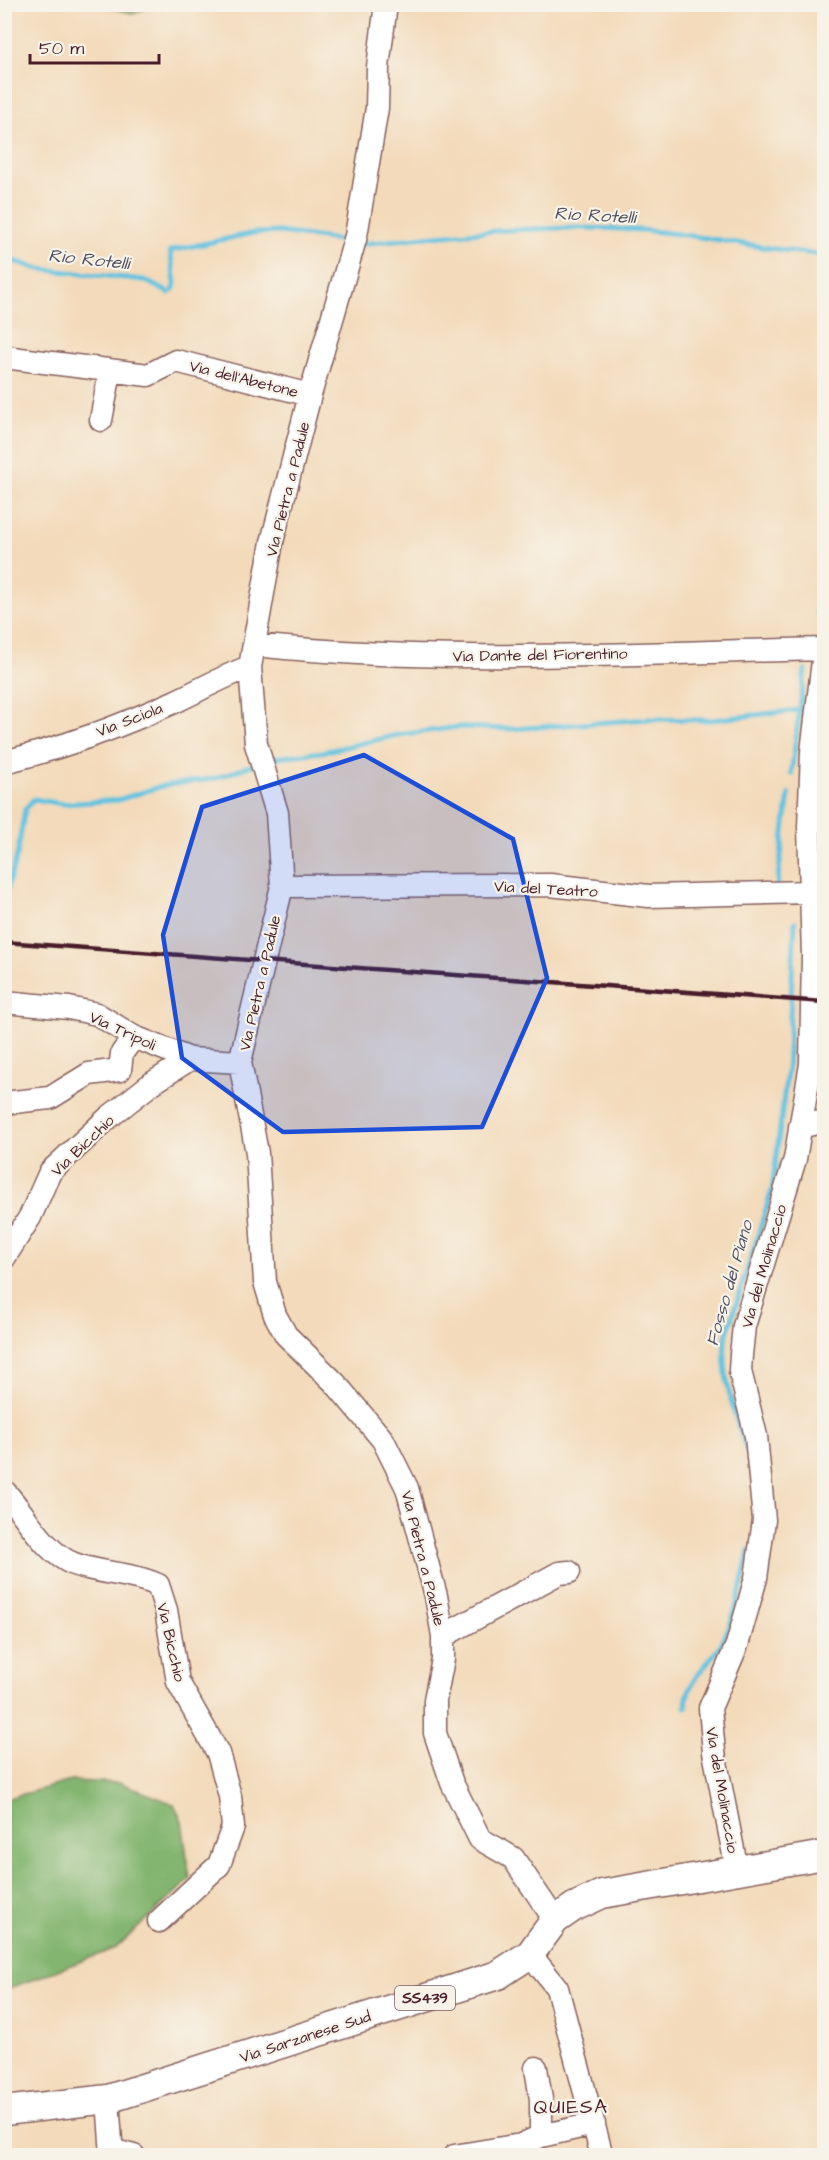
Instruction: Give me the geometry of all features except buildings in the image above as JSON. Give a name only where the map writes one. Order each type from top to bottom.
[{"type":"main road","name":"Via Sarzanese Sud","points":[[4,2111],[108,2099],[498,1975],[530,1954],[555,1920],[574,1907],[602,1894],[825,1855]]},
{"type":"street","name":"Via Pietra a Padule","points":[[386,4],[378,68],[377,108],[356,236],[310,395],[272,542],[253,656],[256,744],[277,813],[282,886],[240,1062],[258,1153],[265,1282],[275,1316],[286,1335],[335,1383],[383,1440],[406,1488],[436,1596],[444,1636],[435,1700],[435,1733],[452,1783],[480,1839],[513,1858],[555,1920]]},
{"type":"street","name":"Via dell'Abetone","points":[[4,357],[148,375],[176,361],[310,395]]},
{"type":"street","points":[[101,420],[110,372]]},
{"type":"street","name":"Via Dante del Fiorentino","points":[[253,656],[318,651],[428,656],[825,651]]},
{"type":"street","name":"Via del Molinaccio","points":[[737,1870],[714,1752],[710,1708],[737,1645],[757,1566],[764,1520],[756,1436],[740,1371],[744,1326],[795,1159],[811,1064],[813,955],[808,827],[812,752],[825,651]]},
{"type":"street","name":"Via Sciola","points":[[4,762],[41,753],[174,702],[225,675],[253,656]]},
{"type":"street","name":"Via del Teatro","points":[[282,886],[550,885],[649,896],[810,892]]},
{"type":"street","name":"Via Tripoli","points":[[4,1002],[69,1008],[98,1014],[134,1037],[190,1059],[240,1062]]},
{"type":"street","points":[[126,1104],[119,1086],[122,1053],[134,1037]]},
{"type":"street","name":"Via Bicchio","points":[[4,1258],[30,1217],[50,1172],[126,1104],[190,1059]]},
{"type":"street","points":[[811,1064],[825,1088]]},
{"type":"street","points":[[4,1103],[50,1098],[89,1074],[120,1070]]},
{"type":"street","points":[[800,1127],[825,1121]]},
{"type":"street","name":"Via Bicchio","points":[[4,1491],[45,1543],[72,1564],[120,1576],[144,1579],[158,1586],[166,1610],[178,1682],[218,1753],[230,1796],[233,1827],[219,1865],[159,1921]]},
{"type":"street","points":[[444,1636],[549,1578],[569,1572]]},
{"type":"street","points":[[530,1954],[557,1988],[602,2156]]},
{"type":"street","points":[[536,2068],[541,2099],[541,2136]]},
{"type":"street","points":[[108,2099],[112,2153],[134,2156]]},
{"type":"street","points":[[454,2156],[521,2145],[541,2136],[594,2124]]},
{"type":"highlighted area","points":[[364,755],[513,839],[547,978],[482,1127],[283,1132],[182,1058],[163,935],[202,807]]},
{"type":"green space","points":[[153,4],[134,14],[101,5]]},
{"type":"green space","points":[[71,1781],[120,1783],[174,1804],[182,1821],[190,1879],[116,1948],[5,1990],[5,1799]]},
{"type":"waterway","name":"Rio Rotelli","points":[[363,244],[501,231],[605,228],[663,232],[824,255]]},
{"type":"waterway","name":"Rio Rotelli","points":[[173,290],[175,283],[170,251],[254,233],[279,232],[338,240]]},
{"type":"waterway","name":"Rio Rotelli","points":[[4,258],[40,269],[144,280],[169,293]]},
{"type":"waterway","name":"Fosso del Piano","points":[[817,613],[824,567]]},
{"type":"waterway","name":"Fosso del Piano","points":[[791,774],[805,670]]},
{"type":"waterway","points":[[271,758],[322,752],[398,735],[459,727],[511,729],[649,719],[710,720],[800,710]]},
{"type":"waterway","points":[[4,898],[17,855],[25,809],[34,799],[63,804],[118,800],[162,786],[217,778],[252,765]]},
{"type":"waterway","name":"Fosso del Piano","points":[[777,886],[789,794]]},
{"type":"waterway","name":"Fosso del Piano","points":[[748,1454],[734,1412],[728,1384],[725,1340],[772,1190],[787,1072],[795,922]]},
{"type":"waterway","name":"Fosso del Piano","points":[[686,1707],[687,1696],[695,1679],[718,1649],[728,1630],[739,1596],[749,1550]]},
{"type":"railway","points":[[4,942],[824,1002]]},
{"type":"district","name":"QUIESA","points":[[571,2106]]}]
